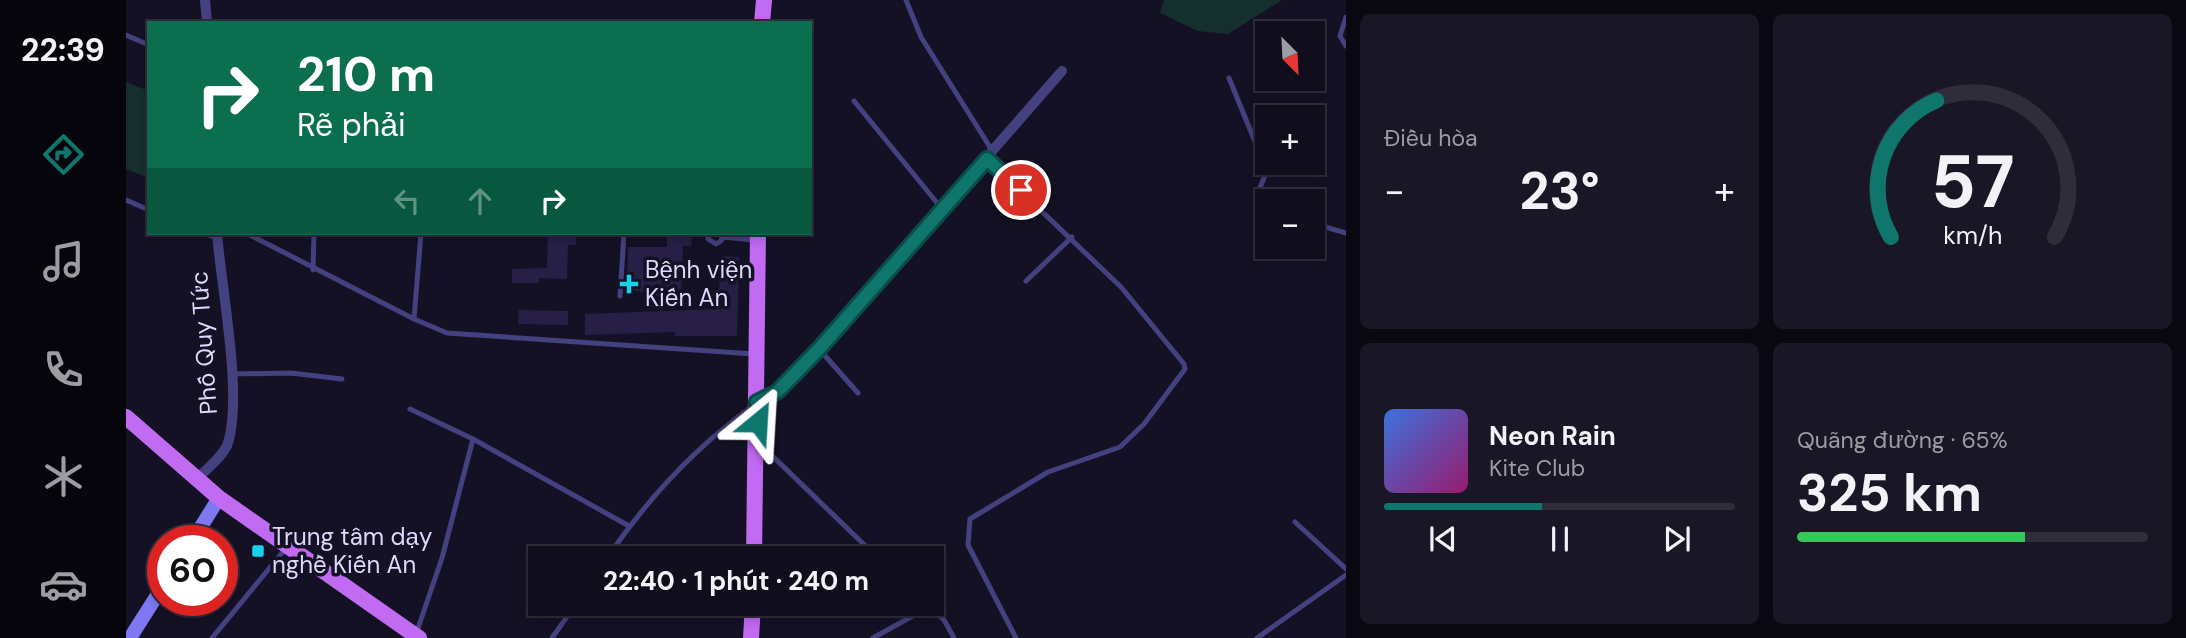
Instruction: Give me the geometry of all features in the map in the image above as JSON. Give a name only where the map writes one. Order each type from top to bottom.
[{"type":"main road","points":[[762,21],[764,0]]},
{"type":"main road","points":[[754,546],[758,442],[757,237]]},
{"type":"main road","points":[[126,417],[219,498],[409,635]]},
{"type":"main road","points":[[751,638],[752,616]]},
{"type":"street","points":[[205,0],[206,21]]},
{"type":"street","points":[[757,402],[777,392],[819,349],[1062,71]]},
{"type":"street","name":"Phố Quy Tức","points":[[196,480],[228,446],[232,374],[217,236]]},
{"type":"street","points":[[202,525],[219,498]]},
{"type":"street","points":[[130,638],[147,611]]},
{"type":"lane","points":[[906,0],[920,37],[990,155],[1121,287],[1182,359],[1185,369],[1144,424],[1120,447],[1048,472],[970,519],[968,545],[1016,638]]},
{"type":"lane","points":[[1346,17],[1340,36],[1346,47]]},
{"type":"lane","points":[[126,35],[147,44]]},
{"type":"lane","points":[[1229,78],[1267,171],[1259,189]]},
{"type":"lane","points":[[854,101],[942,209]]},
{"type":"lane","points":[[126,200],[147,209]]},
{"type":"lane","points":[[1325,227],[1346,233]]},
{"type":"lane","points":[[250,235],[313,270],[447,332],[758,355]]},
{"type":"lane","points":[[313,270],[314,235]]},
{"type":"lane","points":[[414,319],[421,235]]},
{"type":"lane","points":[[620,296],[624,235]]},
{"type":"lane","points":[[709,235],[708,239],[713,244],[719,243],[722,235],[757,237]]},
{"type":"lane","points":[[1026,281],[1072,237]]},
{"type":"lane","points":[[819,349],[858,393]]},
{"type":"lane","points":[[232,374],[291,373],[342,379]]},
{"type":"lane","points":[[615,546],[629,526],[703,444],[757,402]]},
{"type":"lane","points":[[410,409],[473,439],[629,526]]},
{"type":"lane","points":[[409,635],[442,558],[473,439]]},
{"type":"lane","points":[[758,442],[866,546]]},
{"type":"lane","points":[[1295,522],[1346,569]]},
{"type":"lane","points":[[212,638],[288,546]]},
{"type":"lane","points":[[1257,638],[1346,575]]},
{"type":"lane","points":[[552,638],[568,616]]},
{"type":"lane","points":[[873,638],[910,616]]},
{"type":"lane","points":[[940,616],[954,638]]},
{"type":"green space","points":[[1164,0],[1282,0],[1228,34],[1198,31],[1160,13]]},
{"type":"green space","points":[[126,82],[147,90],[147,177],[126,169]]},
{"type":"building","points":[[548,235],[576,235],[576,245],[568,245],[567,279],[539,278],[539,283],[512,283],[512,269],[547,268]]},
{"type":"building","points":[[667,235],[692,235],[691,246],[683,246],[681,295],[627,290],[628,247],[667,247]]},
{"type":"building","points":[[721,256],[739,257],[737,336],[675,336],[675,332],[585,335],[585,314],[718,309]]},
{"type":"building","points":[[519,310],[568,311],[568,325],[518,324]]},
{"type":"place","name":"Bệnh viện Kiến An","points":[[629,284]]},
{"type":"place","name":"Trung tâm dạy nghề Kiến An","points":[[258,551]]},
{"type":"route","points":[[758,422],[757,402],[777,392],[819,349],[987,159],[1021,190]]}]
